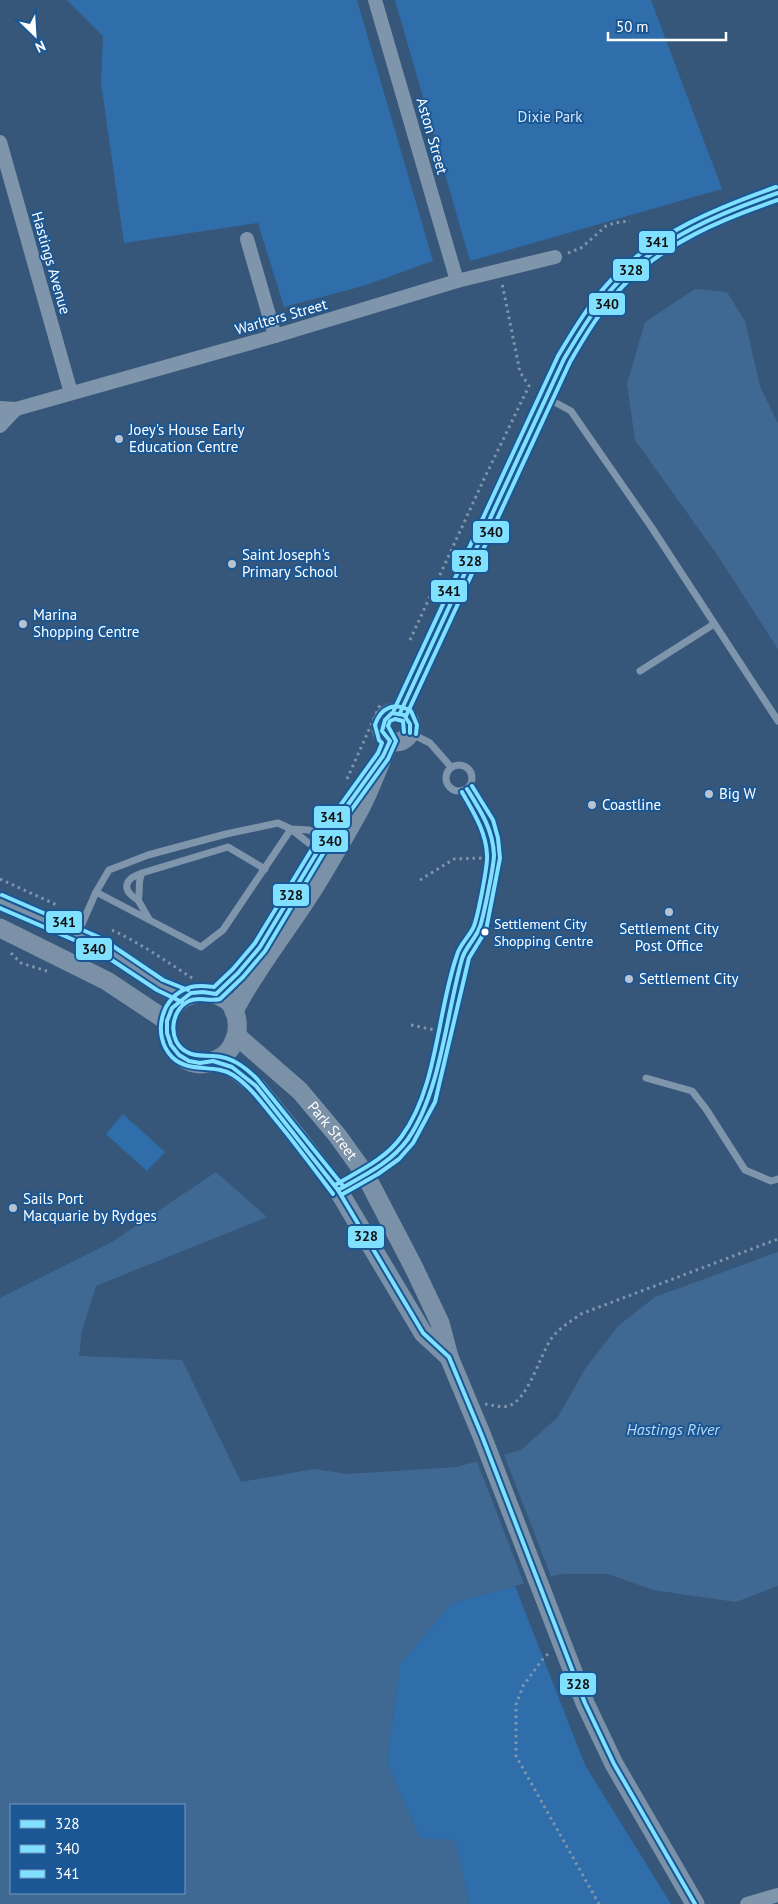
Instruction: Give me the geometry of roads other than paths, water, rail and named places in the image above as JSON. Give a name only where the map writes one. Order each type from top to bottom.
[{"type":"street","name":"Aston Street","points":[[375,0],[457,281]]},
{"type":"street","name":"Hastings Avenue","points":[[0,142],[71,393]]},
{"type":"street","points":[[400,713],[569,350],[595,310],[620,281],[648,257],[684,231],[729,210],[778,192]]},
{"type":"street","points":[[247,239],[275,336]]},
{"type":"street","name":"Warlters Street","points":[[0,408],[16,410],[275,336],[457,281],[555,257]]},
{"type":"street","name":"Warlters Street","points":[[0,426],[16,410]]},
{"type":"street","points":[[216,994],[238,973],[260,946],[334,824],[386,749],[402,741],[410,733],[408,717],[400,713],[392,713],[386,716],[381,726],[385,737],[386,749],[362,806],[315,885],[279,941],[254,975],[234,1011]]},
{"type":"street","points":[[0,901],[104,947],[160,985],[185,996]]},
{"type":"street","points":[[0,928],[65,958],[107,981],[167,1021]]},
{"type":"street","points":[[204,992],[216,994],[227,1000],[234,1011],[238,1023],[237,1036],[232,1047],[224,1056],[200,1063],[189,1061],[179,1055],[171,1045],[167,1033],[167,1021],[172,1008],[191,993],[204,992]]},
{"type":"street","name":"Park Street","points":[[237,1036],[300,1091],[337,1135],[365,1174],[414,1268],[440,1323],[448,1357],[482,1436],[585,1703],[614,1764],[695,1904]]},
{"type":"street","name":"Park Street","points":[[212,1061],[232,1067],[256,1086],[338,1190],[423,1333],[448,1357]]},
{"type":"street","points":[[747,1904],[778,1895]]},
{"type":"lane","points":[[546,398],[571,411],[652,528],[778,721]]},
{"type":"lane","points":[[640,671],[714,624]]},
{"type":"lane","points":[[410,733],[430,743],[451,767]]},
{"type":"lane","points":[[460,764],[469,768],[472,772],[472,781],[467,789],[456,791],[447,783],[447,771],[451,767],[460,764]]},
{"type":"lane","points":[[338,1190],[395,1154],[408,1139],[429,1100],[464,956],[480,928],[494,857],[492,839],[487,823],[467,789]]},
{"type":"lane","points":[[78,934],[96,892],[109,870],[148,855],[226,834],[278,823],[323,845]]},
{"type":"lane","points":[[291,829],[309,830],[323,845]]},
{"type":"lane","points":[[96,892],[202,947],[223,930],[291,829]]},
{"type":"lane","points":[[150,920],[138,900],[130,895],[127,889],[127,881],[132,876],[228,847],[264,868]]},
{"type":"lane","points":[[138,900],[140,893],[138,882],[142,873]]},
{"type":"lane","points":[[646,1078],[692,1091],[706,1109],[745,1170],[770,1181],[778,1180]]},
{"type":"water","points":[[695,289],[727,292],[745,321],[760,386],[778,424],[778,649],[718,556],[635,440],[627,384],[645,322]]},
{"type":"water","name":"Hastings River","points":[[216,1172],[267,1217],[96,1286],[82,1331],[79,1356],[182,1360],[241,1482],[314,1469],[348,1474],[456,1467],[521,1450],[558,1417],[585,1369],[618,1326],[655,1297],[778,1252],[778,1586],[736,1602],[653,1590],[608,1574],[561,1574],[452,1603],[400,1664],[387,1763],[420,1838],[455,1840],[469,1904],[0,1904],[0,1298],[112,1242]]},
{"type":"place","name":"Joey's House Early Education Centre","points":[[119,439]]},
{"type":"place","name":"Saint Joseph's Primary School","points":[[232,564]]},
{"type":"place","name":"Marina Shopping Centre","points":[[23,624]]},
{"type":"place","name":"Big W","points":[[709,794]]},
{"type":"place","name":"Coastline","points":[[592,805]]},
{"type":"place","name":"Settlement City Post Office","points":[[669,912]]},
{"type":"place","name":"Settlement City Shopping Centre","points":[[485,932]]},
{"type":"place","name":"Settlement City","points":[[629,979]]},
{"type":"place","name":"Sails Port Macquarie by Rydges","points":[[13,1208]]},
{"type":"park label","name":"Dixie Park","points":[[550,117]]}]
